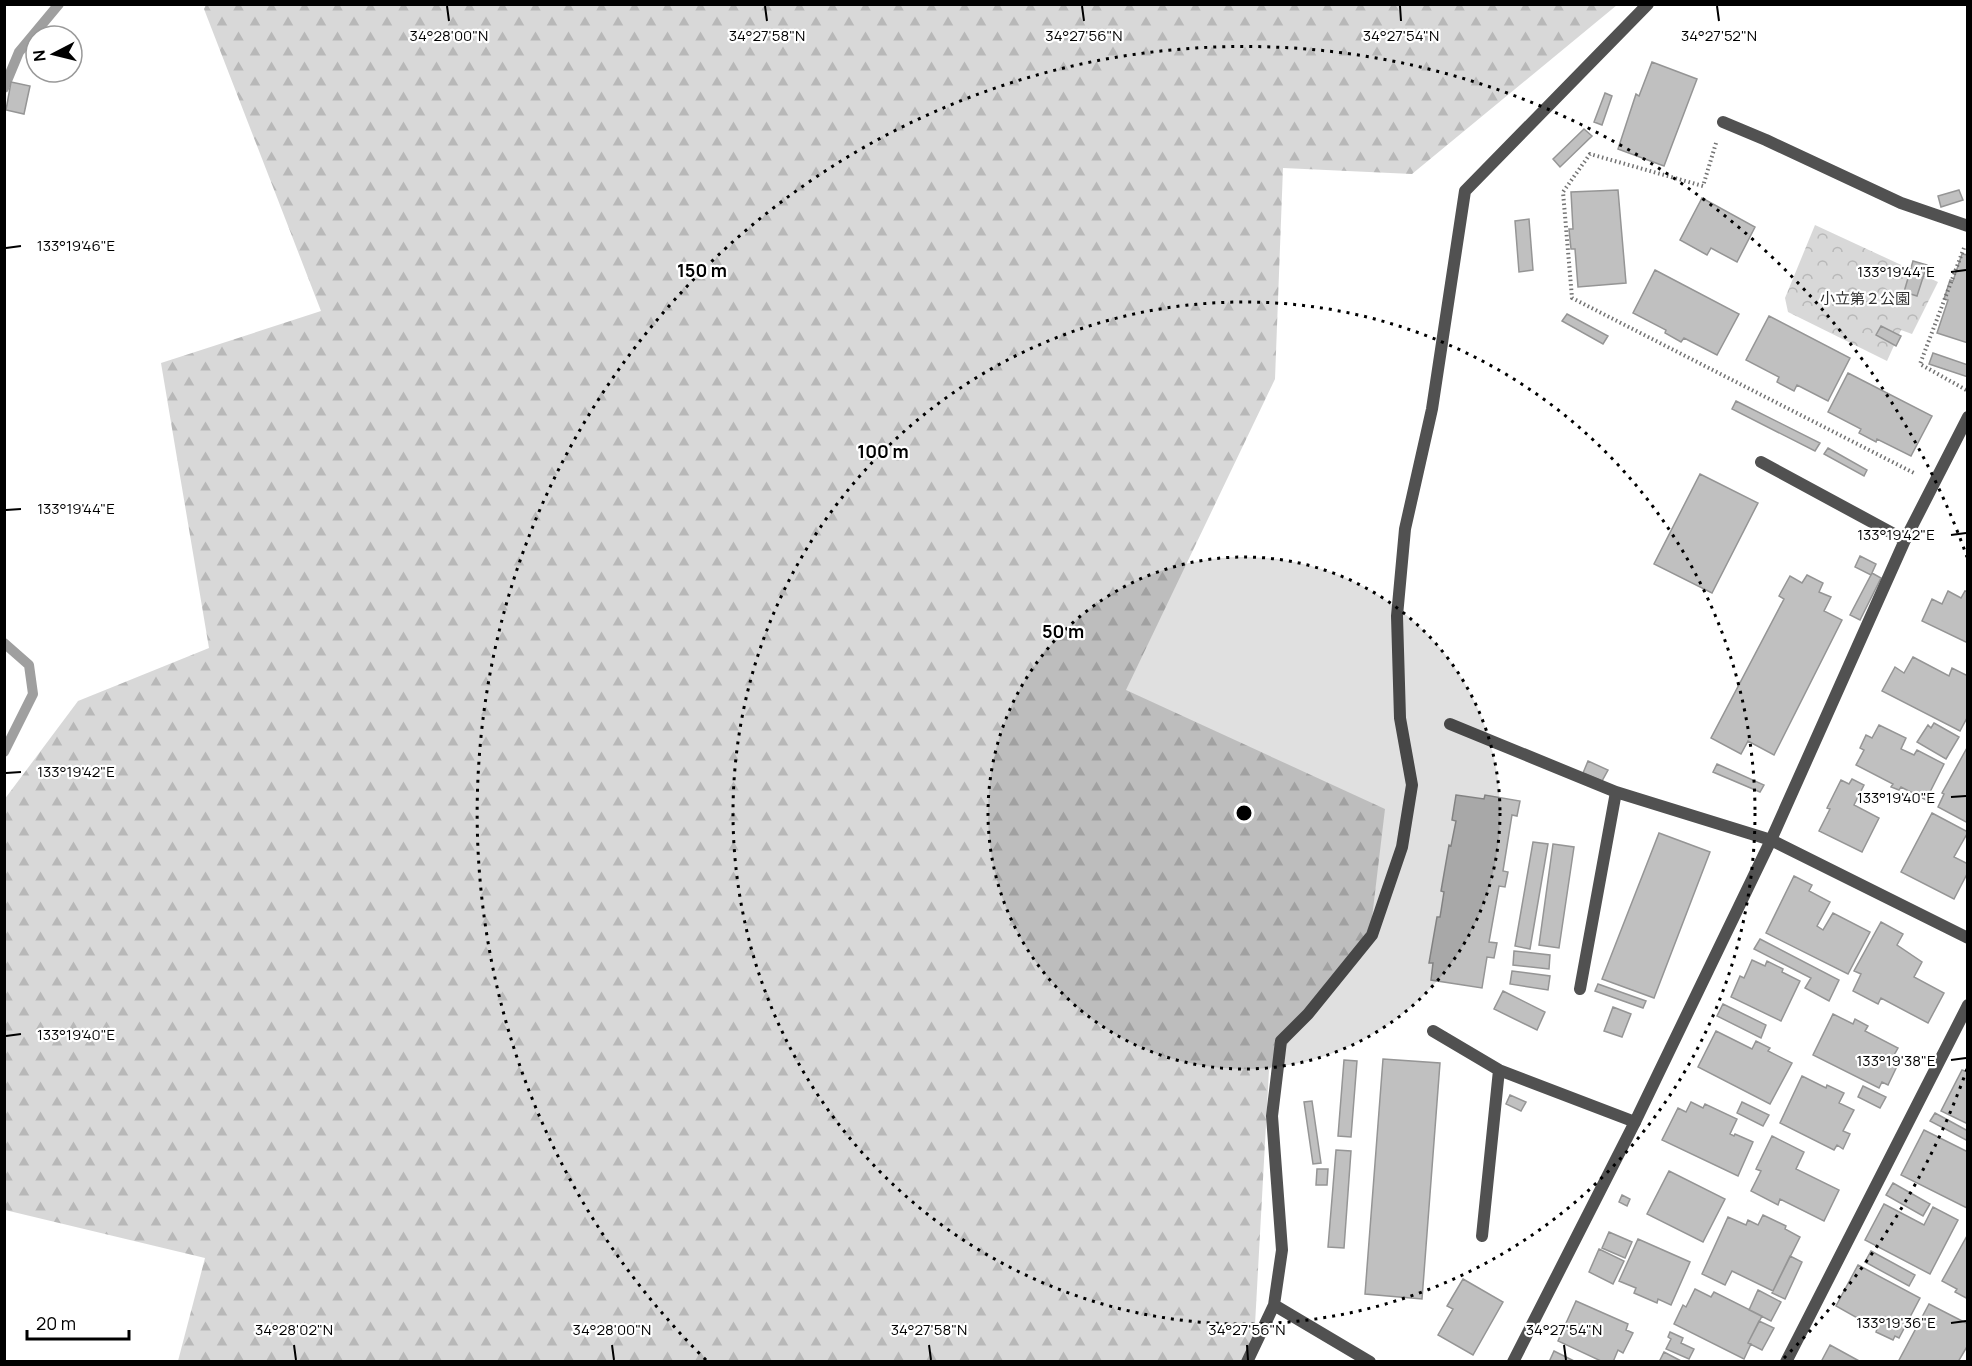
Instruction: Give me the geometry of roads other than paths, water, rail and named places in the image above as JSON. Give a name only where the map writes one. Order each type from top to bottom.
[{"type":"street","points":[[1247,1362],[1274,1305],[1282,1250],[1272,1116],[1281,1041],[1308,1014],[1372,935],[1402,847],[1412,785],[1400,718],[1397,615],[1405,529],[1432,409],[1465,191],[1648,4]]},
{"type":"street","points":[[1723,122],[1901,203],[1968,226]]},
{"type":"street","points":[[1513,1362],[1635,1122],[1771,840],[1905,540],[1968,417]]},
{"type":"street","points":[[1761,462],[1905,540]]},
{"type":"street","points":[[1450,724],[1616,792],[1771,840],[1968,938]]},
{"type":"street","points":[[1580,989],[1616,792]]},
{"type":"street","points":[[1786,1362],[1968,1005]]},
{"type":"street","points":[[1433,1031],[1499,1070],[1635,1122]]},
{"type":"street","points":[[1482,1236],[1499,1070]]},
{"type":"street","points":[[1274,1305],[1370,1362]]},
{"type":"waterway","points":[[4,88],[19,52],[59,4]]},
{"type":"waterway","points":[[4,643],[29,665],[33,694],[4,752]]},
{"type":"park label","name":"小立第２公園","points":[[1865,299]]}]
